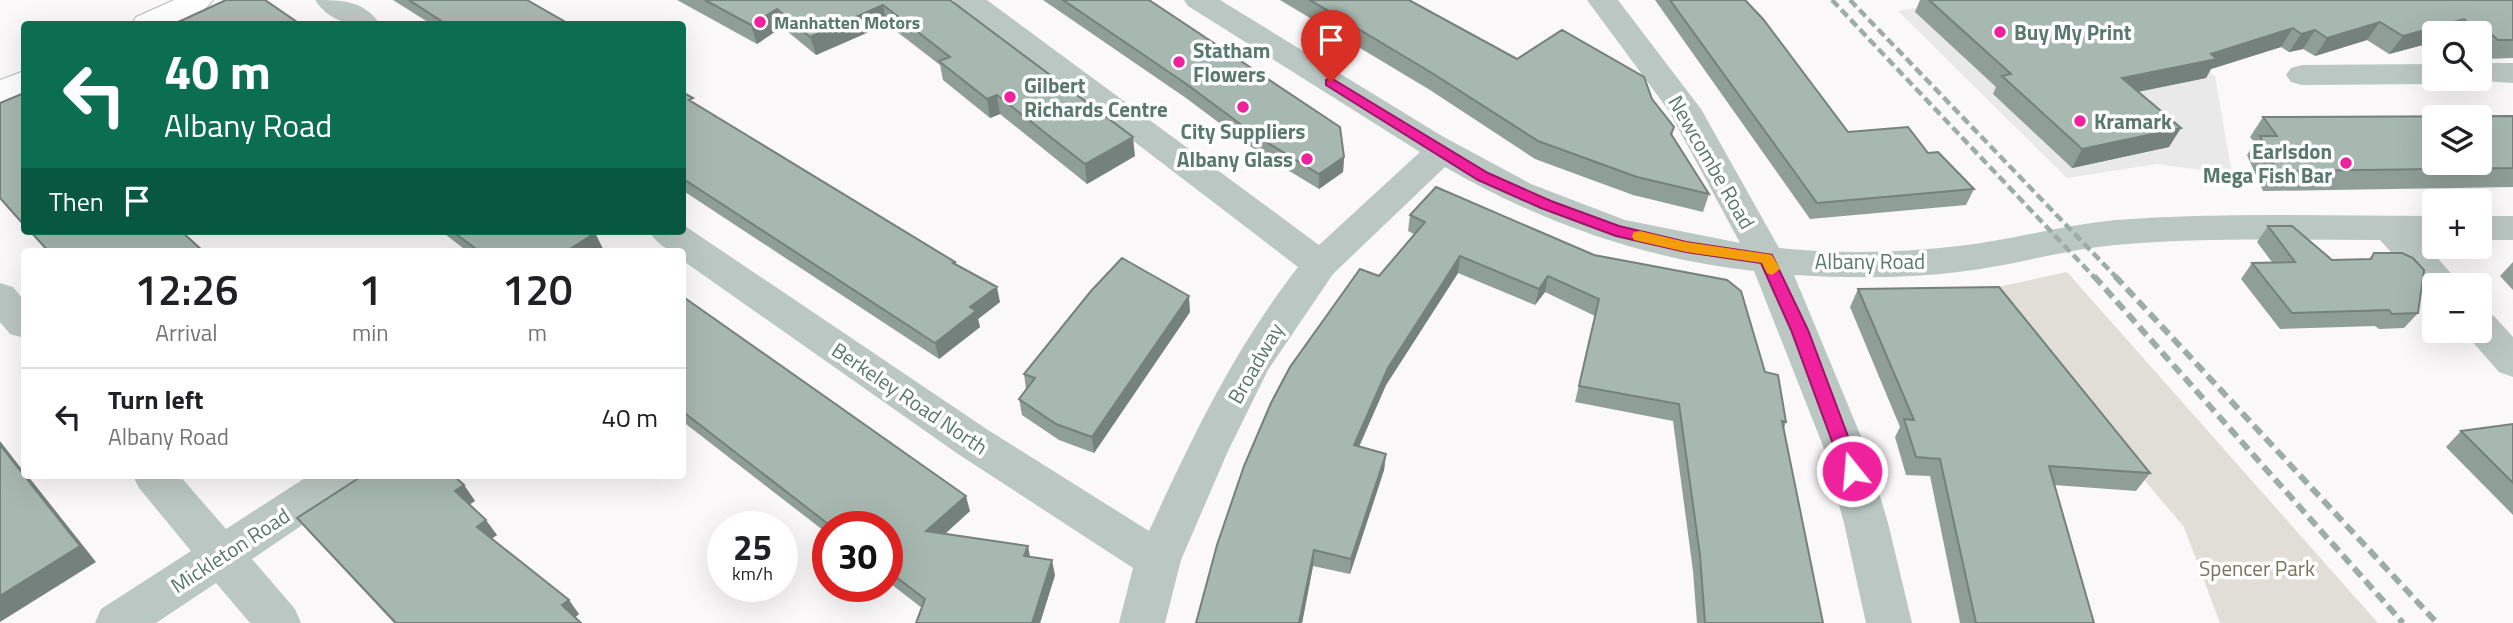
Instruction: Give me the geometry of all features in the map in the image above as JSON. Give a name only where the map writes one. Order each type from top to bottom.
[{"type":"main road","points":[[153,21],[198,0]]},
{"type":"main road","points":[[0,92],[21,82]]},
{"type":"street","points":[[330,0],[361,21]]},
{"type":"street","points":[[968,0],[1320,265]]},
{"type":"street","name":"Albany Road","points":[[1199,0],[1483,176],[1546,205],[1616,231],[1686,247],[1767,259],[1844,264],[1905,264],[1958,259],[2117,233],[2422,228]]},
{"type":"street","name":"Newcombe Road","points":[[1602,0],[1684,109],[1767,259],[1800,330],[1844,446],[1866,523],[1889,623]]},
{"type":"street","points":[[2492,73],[2513,73]]},
{"type":"street","points":[[2302,75],[2422,74]]},
{"type":"street","name":"Broadway","points":[[1142,623],[1158,560],[1251,364],[1320,265],[1441,151]]},
{"type":"street","points":[[2492,228],[2513,228]]},
{"type":"street","points":[[2390,229],[2431,273]]},
{"type":"street","name":"Berkeley Road North","points":[[680,243],[973,442],[1158,560]]},
{"type":"street","points":[[2492,339],[2513,362]]},
{"type":"street","points":[[157,479],[278,623]]},
{"type":"street","name":"Mickleton Road","points":[[118,623],[337,479]]},
{"type":"shaded area","points":[[1962,0],[2118,0],[2215,76],[2232,174],[2157,164],[2067,178],[1898,11]]},
{"type":"green space","name":"Spencer Park","points":[[2067,272],[2378,623],[2220,623],[2184,527],[1984,290]]},
{"type":"building","points":[[226,0],[265,0],[296,21],[180,21]]},
{"type":"building","points":[[409,0],[527,0],[564,21],[441,21]]},
{"type":"building","name":"Gilbert Richards Centre","points":[[705,0],[950,0],[1133,137],[1085,164],[997,95],[987,99],[939,61],[950,57],[883,5],[810,37],[777,9],[751,25]]},
{"type":"building","points":[[1063,0],[1149,0],[1340,127],[1344,157],[1319,174],[1258,137],[1185,83]]},
{"type":"building","points":[[1310,0],[1409,0],[1517,59],[1562,30],[1644,77],[1652,99],[1674,127],[1671,134],[1709,194],[1637,177],[1538,141]]},
{"type":"building","points":[[1670,0],[1745,0],[1763,19],[1848,132],[1908,127],[1928,153],[1938,152],[1974,189],[1817,203]]},
{"type":"building","points":[[1929,0],[2513,0],[2513,40],[2498,40],[2492,35],[2492,21],[2464,19],[2422,21],[2422,31],[2403,36],[2380,22],[2327,38],[2315,30],[2301,34],[2293,28],[2211,54],[2217,59],[2122,78],[2181,128],[2082,149],[2002,76],[2011,74]]},
{"type":"building","points":[[21,94],[21,222],[0,198],[0,103]]},
{"type":"building","points":[[686,94],[693,98],[689,100],[955,262],[953,263],[997,287],[970,307],[976,311],[935,343],[686,181]]},
{"type":"building","points":[[2422,116],[2422,169],[2277,171],[2260,136],[2277,136],[2263,117]]},
{"type":"building","points":[[2492,116],[2513,116],[2513,168],[2492,168]]},
{"type":"building","points":[[1436,187],[1594,255],[1727,280],[1741,291],[1765,372],[1778,375],[1786,422],[1782,421],[1823,623],[1705,623],[1700,555],[1679,404],[1579,386],[1599,299],[1548,276],[1539,289],[1460,256],[1388,368],[1354,445],[1386,454],[1351,559],[1314,550],[1299,623],[1196,623],[1217,545],[1244,466],[1290,367],[1360,269],[1379,276],[1425,222],[1410,215]]},
{"type":"building","points":[[2268,226],[2292,226],[2332,260],[2371,259],[2374,253],[2402,253],[2413,258],[2424,270],[2418,313],[2392,314],[2389,310],[2292,313],[2252,263],[2295,262]]},
{"type":"building","points":[[34,235],[185,235],[200,248],[45,248]]},
{"type":"building","points":[[457,235],[592,235],[571,248],[475,248]]},
{"type":"building","points":[[1122,258],[1189,296],[1092,437],[1056,424],[1019,399],[1035,378],[1024,374],[1091,291]]},
{"type":"building","points":[[1999,287],[2150,473],[2049,466],[2094,623],[1976,623],[1940,459],[1916,457],[1904,419],[1914,420],[1858,289]]},
{"type":"building","points":[[686,299],[966,496],[926,531],[1028,546],[1024,556],[1052,560],[1032,623],[916,623],[925,599],[903,582],[903,511],[812,512],[686,414]]},
{"type":"building","points":[[2513,424],[2513,483],[2461,431]]},
{"type":"building","points":[[0,445],[21,472],[21,479],[27,479],[80,546],[0,596]]},
{"type":"building","points":[[357,479],[457,479],[464,485],[455,491],[486,520],[477,527],[569,600],[562,605],[581,623],[396,623],[297,518]]},
{"type":"railway","points":[[1832,0],[2095,278]]},
{"type":"railway","points":[[1850,0],[2117,278]]},
{"type":"railway","points":[[2094,276],[2403,623]]},
{"type":"railway","points":[[2115,276],[2437,623]]},
{"type":"slow traffic","points":[[1640,236],[1686,247],[1767,259],[1772,269]]},
{"type":"place","name":"Manhatten Motors","points":[[760,22]]},
{"type":"place","name":"Buy My Print","points":[[2000,32]]},
{"type":"place","name":"Statham Flowers","points":[[1179,62]]},
{"type":"place","name":"Gilbert Richards Centre","points":[[1010,97]]},
{"type":"place","name":"City Suppliers","points":[[1243,107]]},
{"type":"place","name":"Kramark","points":[[2080,121]]},
{"type":"place","name":"Albany Glass","points":[[1307,159]]},
{"type":"place","name":"Earlsdon Mega Fish Bar","points":[[2346,163]]},
{"type":"route","points":[[1331,82],[1483,176],[1546,205],[1616,231],[1686,247],[1767,259],[1800,330],[1852,471]]}]
